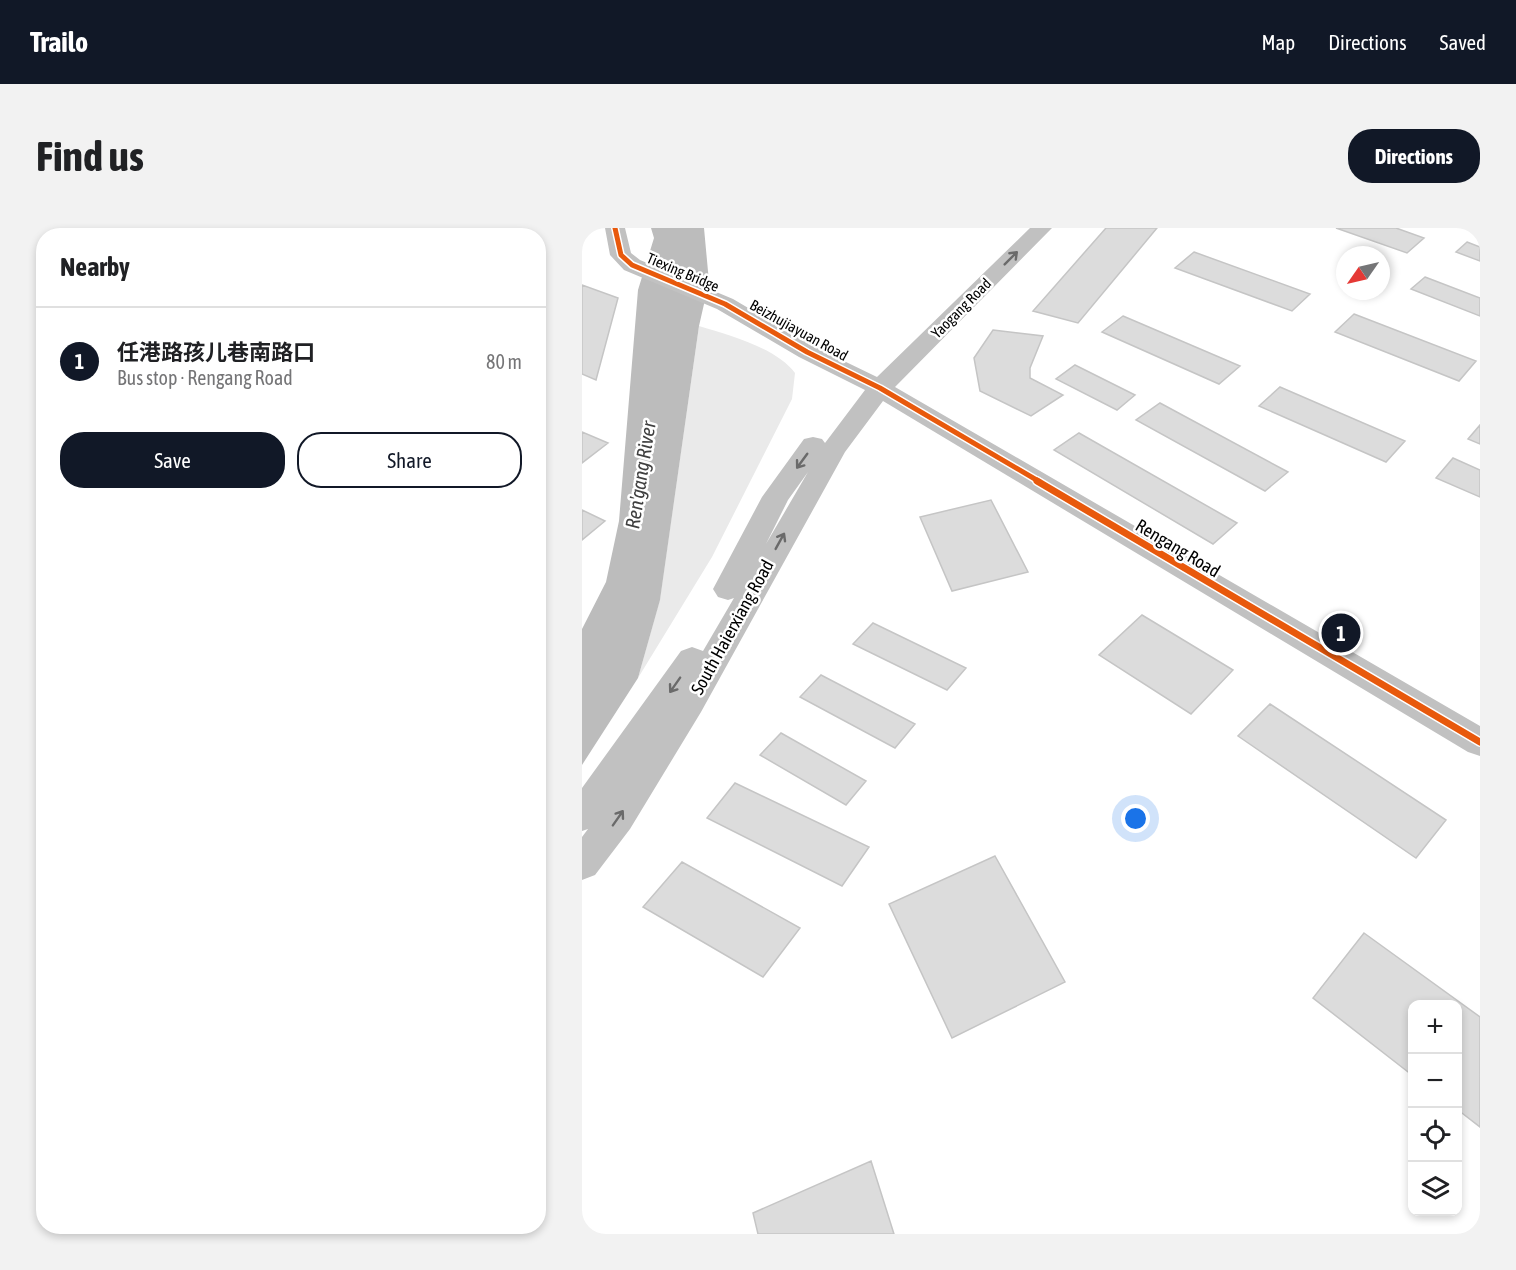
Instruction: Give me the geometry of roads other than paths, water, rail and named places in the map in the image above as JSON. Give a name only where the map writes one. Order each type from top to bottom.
[{"type":"main road","name":"Tiexing Bridge","points":[[615,228],[621,255],[632,265],[725,304]]},
{"type":"main road","name":"Yaogang Road","points":[[871,384],[1013,228]]},
{"type":"main road","name":"Yaogang Road","points":[[871,384],[1042,228]]},
{"type":"main road","name":"Beizhujiayuan Road","points":[[725,304],[871,384]]},
{"type":"main road","name":"Rengang Road","points":[[871,384],[1480,742]]},
{"type":"main road","name":"South Haierxiang Road","points":[[582,816],[690,663],[776,496],[871,384]]},
{"type":"main road","name":"South Haierxiang Road","points":[[582,864],[618,818],[690,703],[871,384]]},
{"type":"water","name":"Ren'gang River","points":[[651,228],[704,228],[709,282],[699,326],[660,600],[638,678],[582,765],[582,629],[606,582],[619,521],[638,290],[654,238]]},
{"type":"place","name":"任港路孩儿巷南路口","points":[[1341,633]]}]
